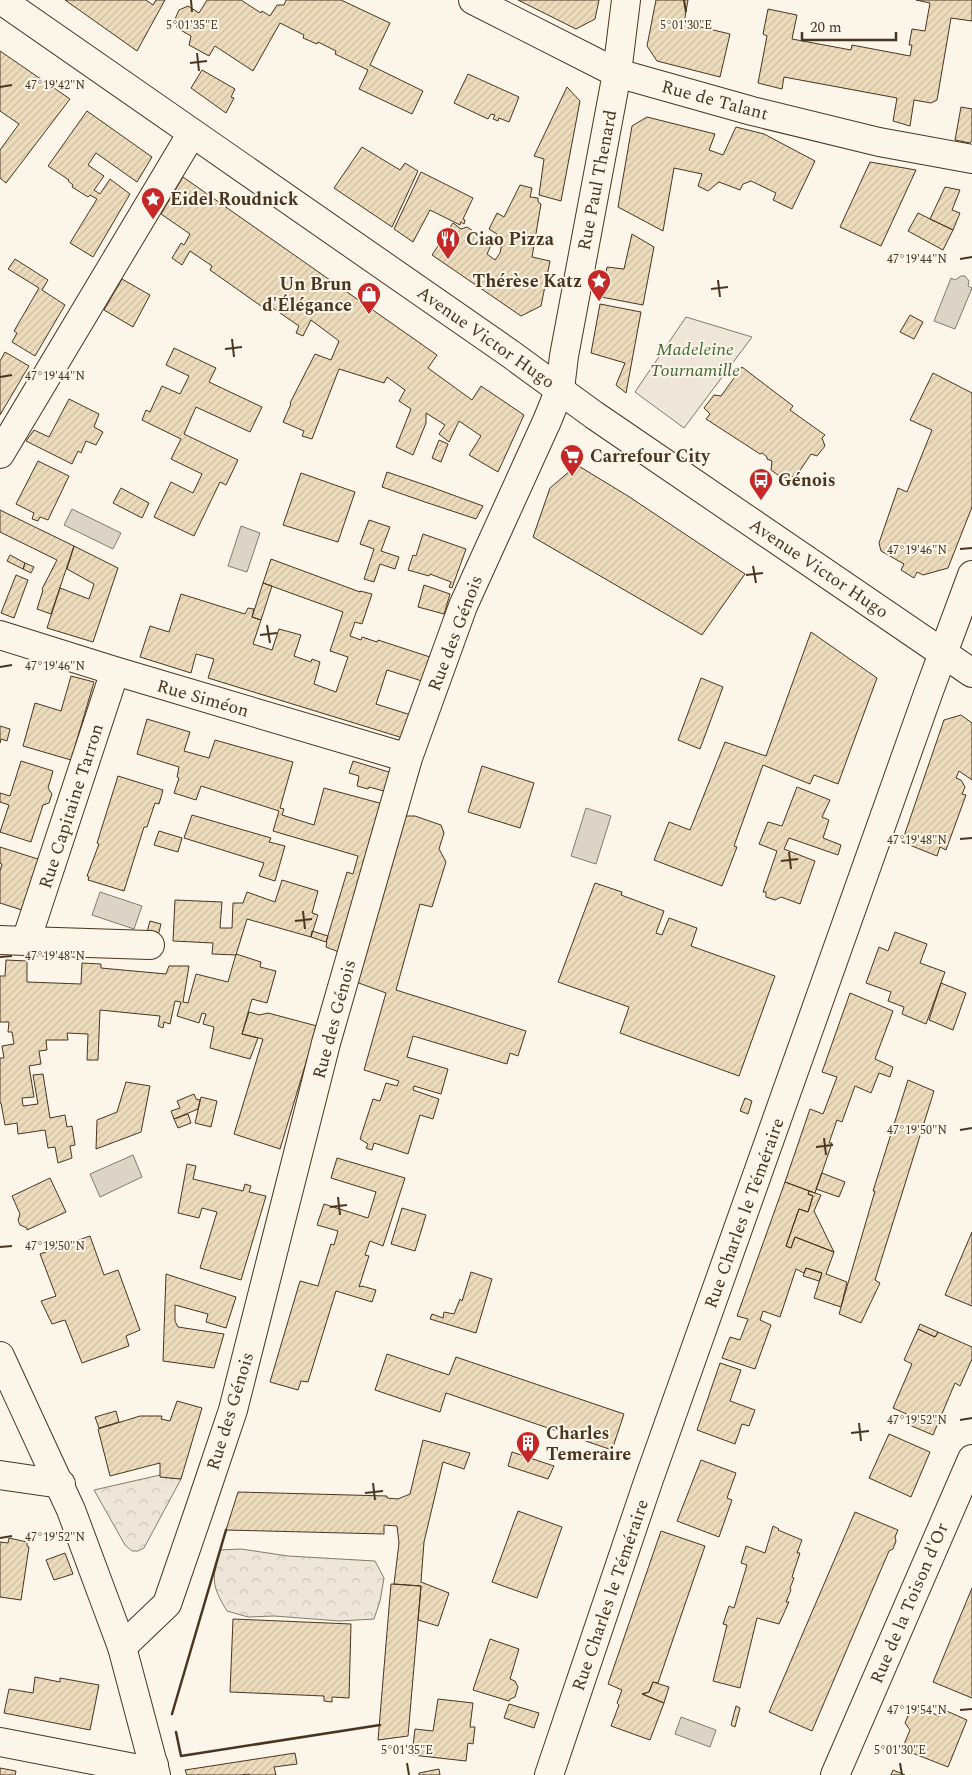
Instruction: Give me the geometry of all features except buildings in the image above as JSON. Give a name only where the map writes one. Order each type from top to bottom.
[{"type":"street","name":"Avenue Victor Hugo","points":[[1,0],[560,389],[594,415],[972,673]]},
{"type":"street","name":"Rue de Talant","points":[[473,0],[617,73],[752,111],[879,142],[972,159]]},
{"type":"street","name":"Rue Paul Thenard","points":[[560,389],[564,356],[617,73],[626,0]]},
{"type":"street","points":[[0,454],[192,133]]},
{"type":"street","name":"Rue des Génois","points":[[122,1647],[167,1604],[233,1410],[326,1042],[408,758],[463,606],[560,389]]},
{"type":"street","name":"Rue Charles le Téméraire","points":[[549,1775],[655,1463],[944,653],[952,624],[972,575]]},
{"type":"street","name":"Rue Siméon","points":[[0,635],[408,758]]},
{"type":"street","name":"Rue Capitaine Tarron","points":[[115,671],[13,941],[150,945]]},
{"type":"street","points":[[0,1356],[61,1484],[122,1647],[155,1770],[139,1769],[0,1742]]},
{"type":"street","name":"Rue de la Toison d'Or","points":[[835,1775],[972,1459]]},
{"type":"street","points":[[0,1475],[61,1484]]},
{"type":"green space","name":"Madeleine Tournamille","points":[[686,317],[752,337],[684,428],[635,392]]},
{"type":"green space","points":[[160,1475],[161,1477],[181,1479],[144,1548],[132,1551],[125,1545],[94,1490]]},
{"type":"green space","points":[[241,1549],[288,1556],[375,1561],[384,1578],[380,1601],[374,1619],[340,1621],[274,1616],[248,1617],[227,1611],[218,1595],[214,1582],[215,1568],[220,1550]]},
{"type":"shaded area","points":[[965,276],[969,281],[968,286],[972,288],[955,329],[934,321],[951,278],[955,280]]},
{"type":"shaded area","points":[[72,509],[121,533],[113,549],[64,525]]},
{"type":"shaded area","points":[[241,526],[260,533],[247,572],[228,566]]},
{"type":"shaded area","points":[[586,808],[611,816],[596,864],[571,856]]},
{"type":"shaded area","points":[[100,892],[142,906],[134,929],[92,915]]},
{"type":"shaded area","points":[[133,1155],[142,1177],[100,1197],[90,1174]]},
{"type":"shaded area","points":[[681,1717],[716,1730],[710,1747],[675,1734]]},
{"type":"wall","points":[[172,1714],[226,1530]]},
{"type":"wall","points":[[176,1732],[181,1756],[380,1725]]},
{"type":"place","name":"Eidel Roudnick","points":[[153,220]]},
{"type":"place","name":"Ciao Pizza","points":[[448,260]]},
{"type":"place","name":"Thérèse Katz","points":[[599,302]]},
{"type":"place","name":"Un Brun d'Élégance","points":[[369,315]]},
{"type":"place","name":"Carrefour City","points":[[572,477]]},
{"type":"place","name":"Génois","points":[[761,501]]},
{"type":"place","name":"Charles Temeraire","points":[[528,1464]]}]
